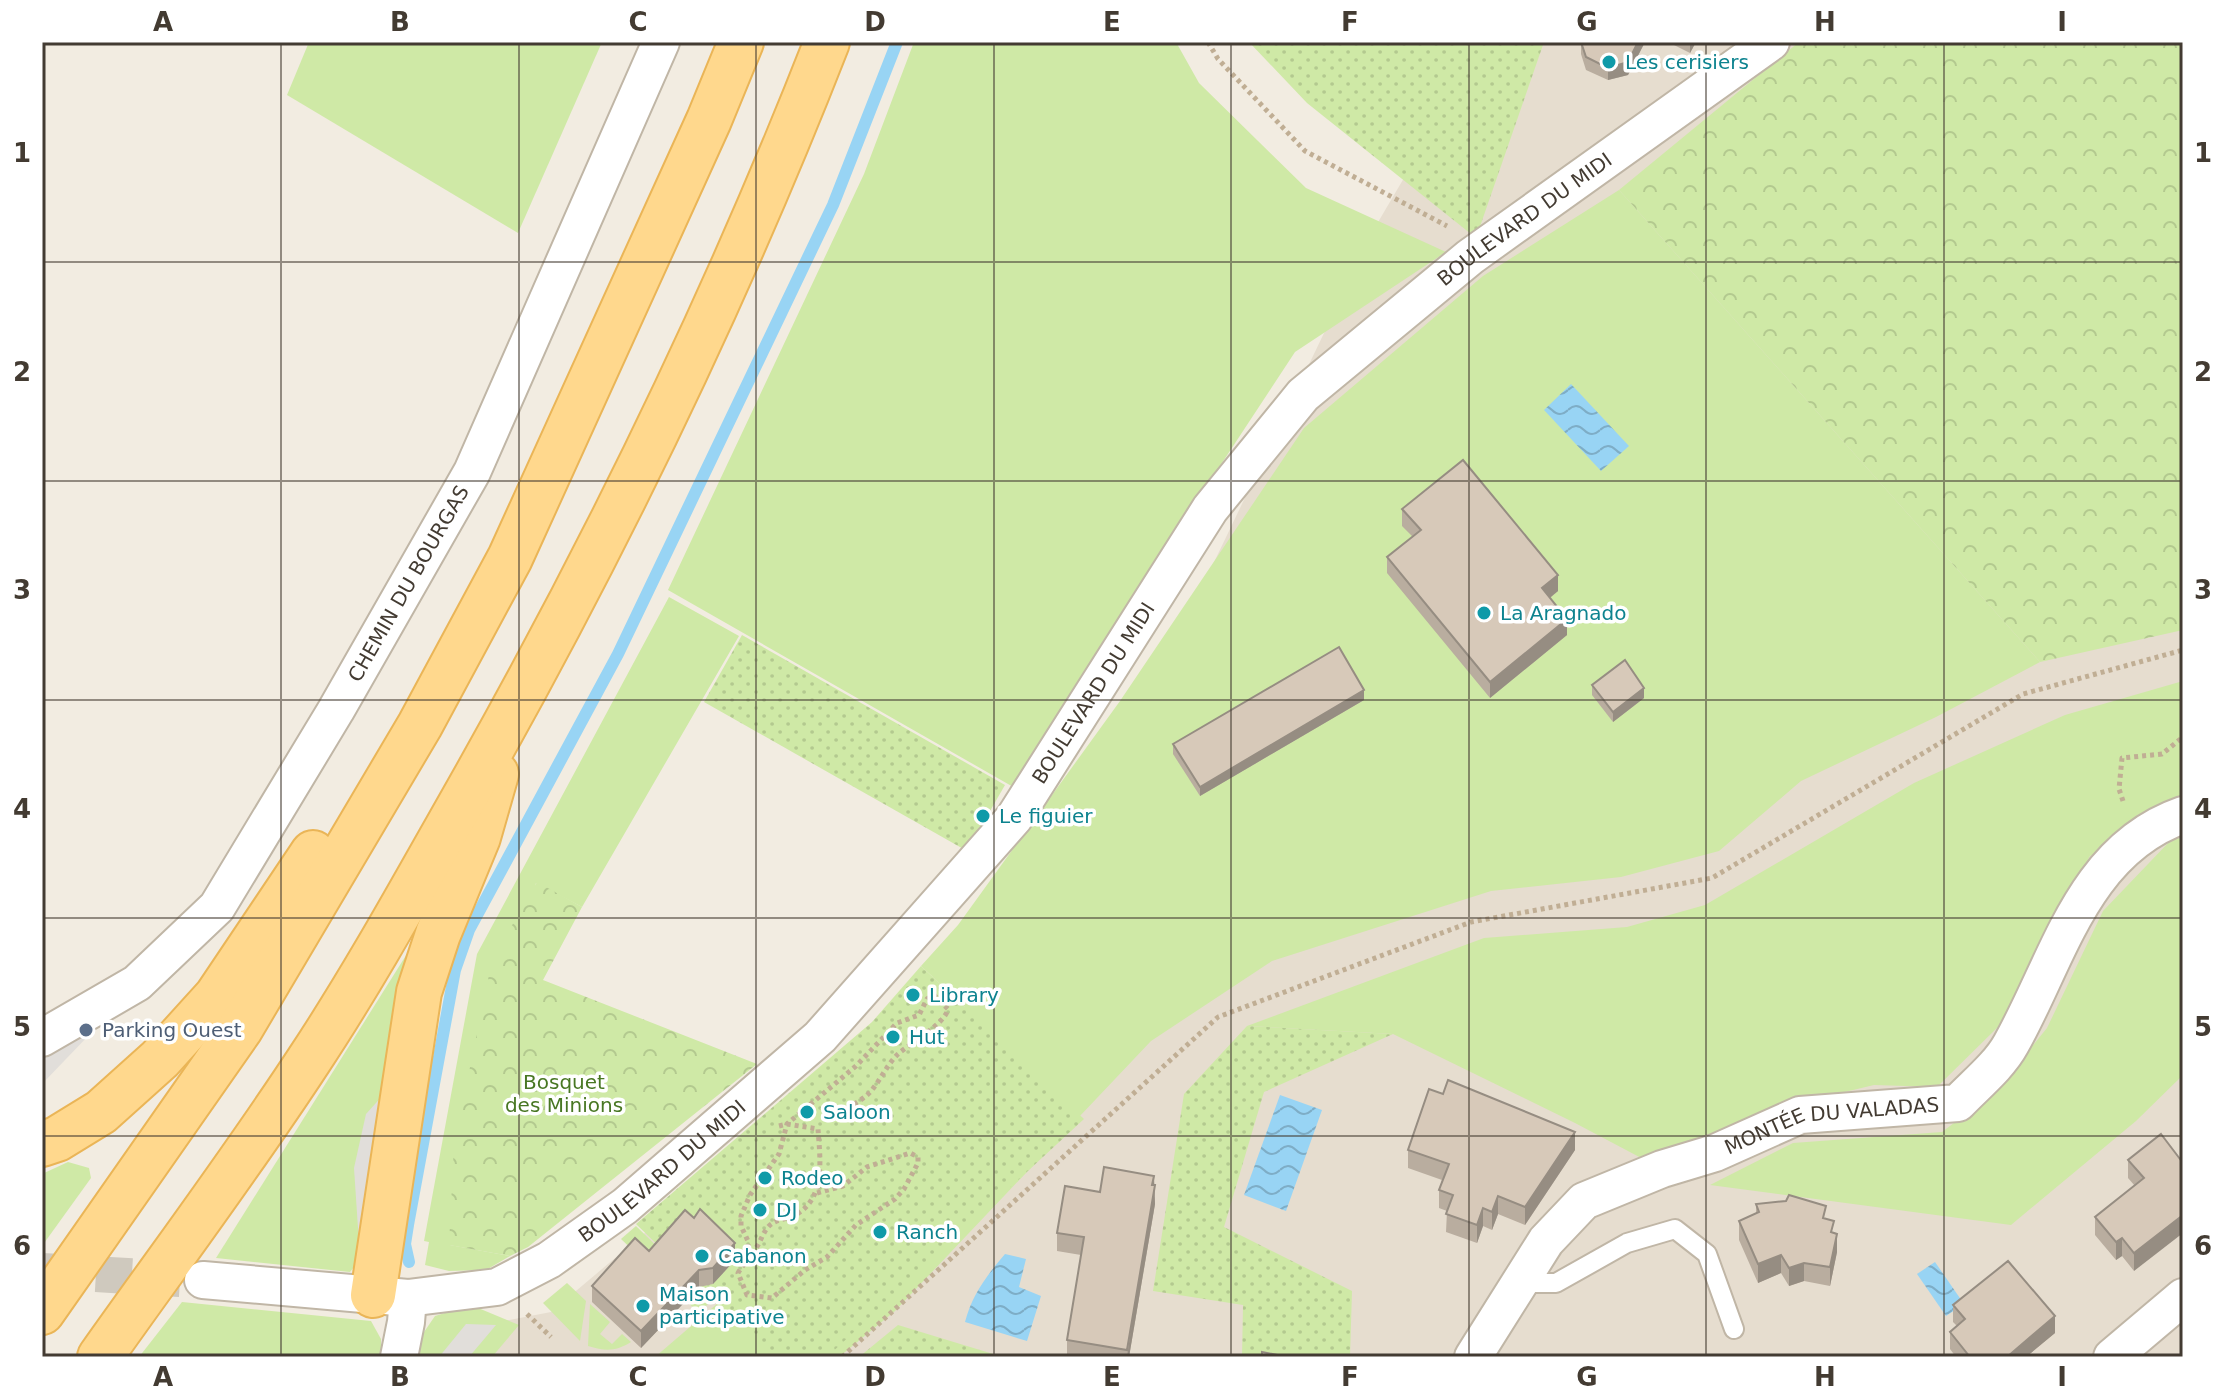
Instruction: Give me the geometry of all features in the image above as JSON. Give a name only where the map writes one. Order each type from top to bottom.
[{"type":"main road","points":[[42,1312],[240,1029],[420,725],[510,558],[703,135],[741,42]]},
{"type":"main road","points":[[100,1357],[310,1059],[513,712],[605,538],[681,382],[744,243],[827,42]]},
{"type":"main road","points":[[42,1144],[57,1139],[101,1112],[160,1059],[217,996],[510,558]]},
{"type":"main road","points":[[390,1296],[419,992],[438,934],[478,837],[513,712]]},
{"type":"street","name":"CHEMIN DU BOURGAS","points":[[42,1038],[137,983],[217,907],[336,710],[472,472],[661,42]]},
{"type":"street","name":"BOULEVARD DU MIDI","points":[[203,1280],[390,1296],[497,1287],[549,1260],[625,1206],[820,1037],[1014,818],[1210,509],[1303,395],[1470,257],[1771,42]]},
{"type":"street","name":"MONTÉE DU VALADAS","points":[[1473,1357],[1546,1241],[1584,1201],[1662,1169],[1715,1153],[1800,1115],[1958,1103],[2010,1047],[2083,899],[2114,859],[2158,824],[2183,815]]},
{"type":"street","points":[[390,1296],[406,1322],[399,1357]]},
{"type":"street","points":[[2112,1357],[2183,1297]]},
{"type":"lane","points":[[1521,1283],[1556,1283],[1627,1243],[1675,1229],[1707,1254],[1734,1329]]},
{"type":"path","points":[[1208,42],[1218,59],[1305,151],[1454,230],[1470,257]]},
{"type":"path","points":[[842,1357],[1218,1017],[1471,922],[1712,878],[2023,694],[2183,650]]},
{"type":"path","points":[[2135,842],[2119,789],[2122,758],[2162,754],[2183,737]]},
{"type":"path","points":[[747,1257],[748,1241],[741,1226],[741,1216],[750,1195],[779,1154],[787,1124],[856,1066],[897,1023],[919,1015],[927,999],[934,995],[943,1001],[948,1015],[896,1056],[868,1095],[836,1119]]},
{"type":"path","points":[[775,1126],[787,1124],[818,1129],[820,1163],[817,1193]]},
{"type":"path","points":[[910,1153],[918,1157],[918,1163],[904,1189],[895,1199],[856,1225],[827,1257],[805,1270],[772,1298],[747,1295],[738,1273],[747,1257],[756,1249],[768,1227],[797,1214],[817,1193],[843,1186],[867,1167],[910,1153]]},
{"type":"shaded area","points":[[1484,42],[2183,42],[2183,1357],[431,1357],[441,1333],[551,1312],[918,997],[1181,631],[1374,229]]},
{"type":"shaded area","name":"Parking Ouest","points":[[113,1010],[42,1084],[42,1050]]},
{"type":"shaded area","points":[[385,1093],[359,1243],[354,1168],[366,1114]]},
{"type":"shaded area","points":[[466,1324],[496,1325],[469,1357],[439,1357]]},
{"type":"green space","points":[[309,42],[602,42],[518,233],[287,95]]},
{"type":"green space","points":[[914,42],[1176,42],[1199,83],[1306,188],[1446,252],[1295,352],[1164,551],[1015,788],[668,590],[864,174]]},
{"type":"green space","points":[[1249,42],[1544,42],[1476,238],[1307,103]]},
{"type":"green space","points":[[1799,42],[2183,42],[2183,630],[2040,662],[1619,190]]},
{"type":"green space","points":[[1619,190],[2040,662],[1936,717],[1801,781],[1719,851],[1621,877],[1491,891],[1272,961],[1151,1041],[895,1311],[839,1357],[655,1357],[922,1128],[965,1007],[921,966],[958,925],[1120,701],[1304,428],[1483,276]]},
{"type":"green space","points":[[669,597],[739,636],[582,907],[536,883],[450,1245],[510,1256],[486,1270],[449,1271],[425,1265],[429,1242],[424,1241],[477,954]]},
{"type":"green space","points":[[742,635],[1005,785],[967,851],[704,702]]},
{"type":"green space","points":[[2183,681],[2183,815],[2090,856],[2035,953],[1999,1026],[1937,1087],[1874,1085],[1761,1112],[1662,1169],[1393,1034],[1247,1026],[1484,938],[1627,927],[1705,905],[1914,783],[2065,715]]},
{"type":"green space","points":[[2183,837],[2183,1075],[2136,1121],[2011,1225],[1710,1185],[1793,1143],[1942,1132],[1995,1092],[2047,1028],[2103,911],[2171,840]]},
{"type":"green space","name":"Bosquet des Minions","points":[[537,882],[582,907],[543,980],[757,1064],[528,1247],[510,1256],[449,1245],[454,1145],[492,960]]},
{"type":"green space","points":[[410,949],[362,1257],[350,1272],[216,1258]]},
{"type":"green space","points":[[921,966],[1084,1119],[827,1357],[773,1357],[636,1224],[872,1022]]},
{"type":"green space","points":[[1247,1026],[1393,1034],[1264,1092],[1224,1227],[1352,1291],[1350,1357],[1242,1357],[1243,1305],[1153,1291],[1184,1094]]},
{"type":"green space","points":[[68,1162],[89,1168],[91,1178],[42,1246],[42,1174]]},
{"type":"green space","points":[[636,1226],[712,1300],[699,1313],[621,1239]]},
{"type":"green space","points":[[567,1283],[586,1301],[580,1341],[543,1303]]},
{"type":"green space","points":[[182,1302],[371,1321],[381,1339],[381,1357],[139,1357]]},
{"type":"green space","points":[[590,1304],[610,1322],[600,1334],[612,1344],[622,1334],[631,1342],[610,1350],[588,1346]]},
{"type":"green space","points":[[471,1305],[519,1325],[492,1357],[412,1357],[413,1348],[435,1316]]},
{"type":"green space","points":[[898,1325],[1003,1357],[859,1357]]},
{"type":"water","points":[[1571,384],[1629,446],[1601,471],[1544,410]]},
{"type":"water","points":[[1280,1095],[1322,1110],[1286,1211],[1244,1195]]},
{"type":"water","points":[[1005,1254],[1026,1259],[1019,1287],[1041,1296],[1027,1341],[965,1322],[981,1286]]},
{"type":"water","points":[[1935,1262],[1964,1304],[1946,1316],[1917,1274]]},
{"type":"building","points":[[1581,42],[1638,42],[1628,62],[1608,68],[1586,57]]},
{"type":"building","points":[[1463,460],[1558,575],[1542,588],[1567,619],[1490,682],[1387,557],[1421,530],[1402,509]]},
{"type":"building","points":[[1339,647],[1364,690],[1200,787],[1173,744]]},
{"type":"building","points":[[1625,660],[1644,688],[1613,712],[1592,685]]},
{"type":"building","points":[[1448,1080],[1575,1132],[1525,1207],[1498,1196],[1492,1212],[1483,1208],[1477,1225],[1446,1214],[1453,1195],[1439,1190],[1449,1164],[1408,1150],[1429,1089],[1443,1094]]},
{"type":"building","points":[[2161,1134],[2183,1163],[2183,1215],[2134,1253],[2122,1238],[2116,1242],[2095,1217],[2144,1178],[2128,1160]]},
{"type":"building","points":[[1104,1167],[1154,1176],[1127,1350],[1067,1340],[1084,1237],[1057,1233],[1065,1186],[1100,1192]]},
{"type":"building","points":[[1789,1195],[1826,1206],[1823,1218],[1834,1221],[1831,1232],[1837,1234],[1830,1267],[1804,1263],[1789,1268],[1781,1255],[1758,1264],[1739,1221],[1759,1212],[1756,1204],[1786,1201]]},
{"type":"building","points":[[700,1209],[735,1243],[713,1268],[699,1270],[641,1331],[592,1286],[635,1238],[649,1251],[685,1210],[694,1218]]},
{"type":"building","points":[[2008,1261],[2055,1316],[2007,1357],[1970,1357],[1950,1332],[1965,1319],[1953,1305]]},
{"type":"building","points":[[1262,1352],[1288,1357],[1262,1357]]},
{"type":"waterway","points":[[409,1262],[405,1244],[408,1225],[455,970],[469,930],[618,654],[833,205],[897,42]]},
{"type":"tunnel","points":[[42,1271],[180,1279]]},
{"type":"place","name":"Les cerisiers","points":[[1609,62]]},
{"type":"place","name":"La Aragnado","points":[[1484,613]]},
{"type":"place","name":"Le figuier","points":[[983,816]]},
{"type":"place","name":"Library","points":[[913,995]]},
{"type":"place","name":"Parking Ouest","points":[[86,1030]]},
{"type":"place","name":"Hut","points":[[893,1037]]},
{"type":"place","name":"Saloon","points":[[807,1112]]},
{"type":"place","name":"Rodeo","points":[[765,1178]]},
{"type":"place","name":"DJ","points":[[760,1210]]},
{"type":"place","name":"Ranch","points":[[880,1232]]},
{"type":"place","name":"Cabanon","points":[[702,1256]]},
{"type":"place","name":"Maison participative","points":[[643,1306]]}]
